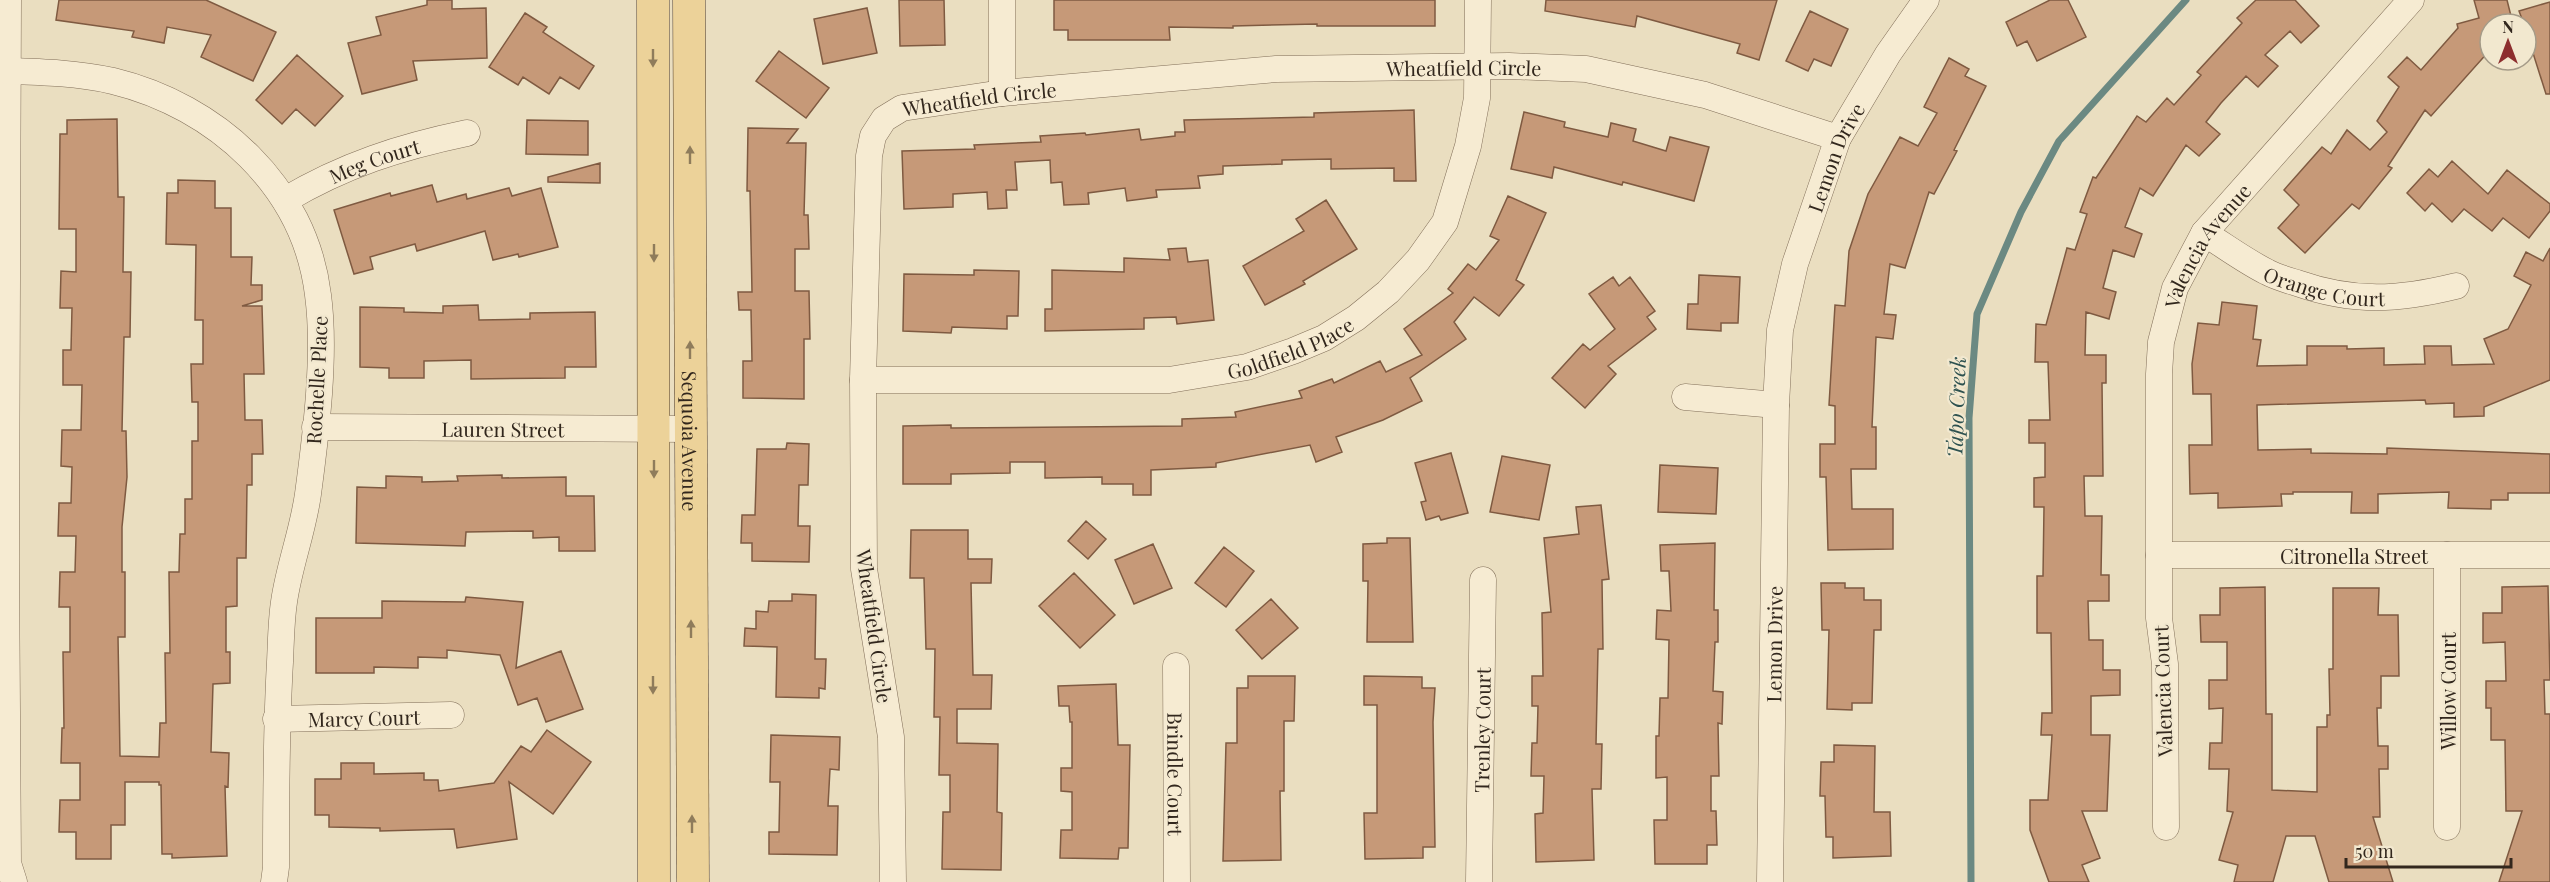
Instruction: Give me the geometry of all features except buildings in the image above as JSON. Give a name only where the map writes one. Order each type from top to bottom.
[{"type":"main road","name":"Sequoia Avenue","points":[[653,0],[654,882]]},
{"type":"main road","name":"Sequoia Avenue","points":[[689,0],[693,882]]},
{"type":"street","points":[[8,0],[3,561],[8,863],[14,882]]},
{"type":"street","points":[[1002,0],[1002,93]]},
{"type":"street","name":"Goldfield Place","points":[[863,381],[1169,381],[1247,367],[1324,338],[1356,318],[1388,292],[1418,260],[1445,222],[1468,146],[1477,98],[1478,0]]},
{"type":"street","name":"Lemon Drive","points":[[1770,882],[1776,405],[1780,330],[1795,264],[1838,138],[1888,54],[1926,0]]},
{"type":"street","name":"Valencia Avenue","points":[[2159,555],[2159,374],[2162,342],[2175,288],[2204,233],[2411,0]]},
{"type":"street","name":"Wheatfield Circle","points":[[893,882],[891,737],[864,569],[863,381],[869,156],[873,136],[884,119],[902,108],[1002,93],[1276,69],[1509,66],[1586,69],[1705,95],[1838,138]]},
{"type":"street","name":"Rochelle Place","points":[[8,71],[65,73],[104,80],[170,100],[200,116],[236,142],[264,171],[285,200],[307,247],[318,292],[321,325],[308,498],[284,602],[276,719],[276,867],[273,882]]},
{"type":"street","name":"Meg Court","points":[[285,200],[320,180],[364,160],[414,144],[467,133]]},
{"type":"street","name":"Orange Court","points":[[2204,233],[2268,273],[2323,292],[2357,297],[2388,298],[2419,295],[2456,286]]},
{"type":"street","points":[[1685,397],[1776,405]]},
{"type":"street","name":"Lauren Street","points":[[315,427],[690,429]]},
{"type":"street","name":"Citronella Street","points":[[2159,555],[2550,555]]},
{"type":"street","name":"Valencia Court","points":[[2159,555],[2159,618],[2165,664],[2166,827]]},
{"type":"street","name":"Willow Court","points":[[2447,555],[2447,827]]},
{"type":"street","name":"Trenley Court","points":[[1479,882],[1483,580]]},
{"type":"street","name":"Brindle Court","points":[[1176,666],[1177,882]]},
{"type":"street","name":"Marcy Court","points":[[276,719],[452,716]]},
{"type":"waterway","name":"Tapo Creek","points":[[1971,882],[1969,418],[1977,314],[2021,212],[2059,141],[2186,0]]}]
